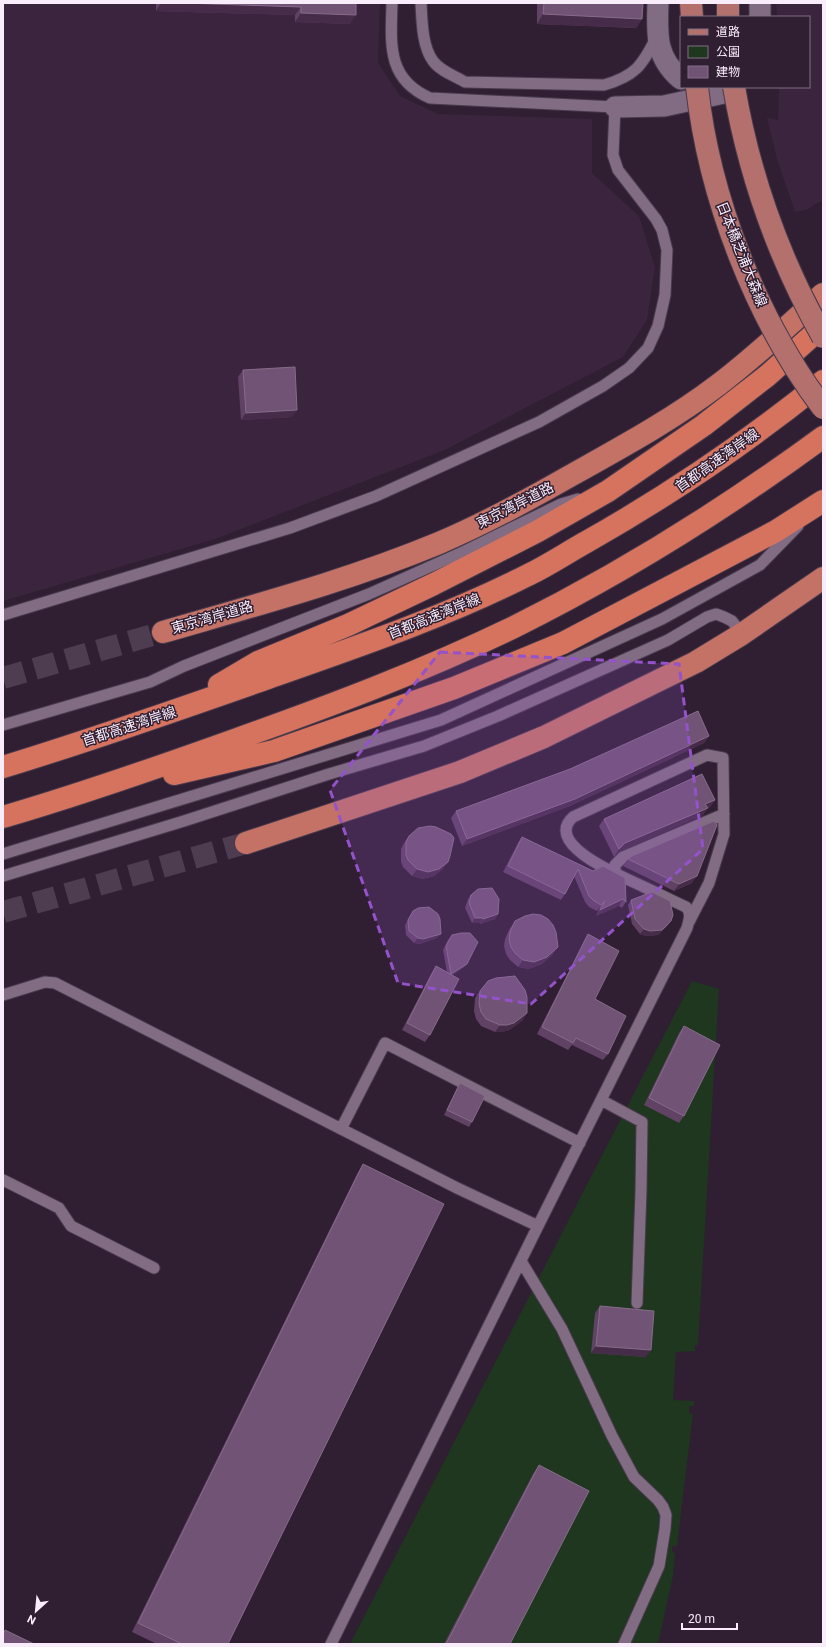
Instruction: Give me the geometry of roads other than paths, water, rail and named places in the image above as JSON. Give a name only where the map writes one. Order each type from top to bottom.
[{"type":"highway","name":"東京湾岸道路","points":[[163,632],[305,591],[384,564],[440,542],[541,492],[626,444],[718,385],[769,343],[823,294]]},
{"type":"highway","points":[[175,711],[258,662],[348,625],[434,584],[538,531],[608,491],[704,425],[767,376],[823,326]]},
{"type":"highway","name":"首都高速湾岸線","points":[[3,767],[175,711],[324,659],[439,616],[530,574],[630,517],[685,482],[783,413],[823,381]]},
{"type":"highway","points":[[56,802],[318,710],[419,669],[511,628],[604,579],[675,538],[757,485],[823,438]]},
{"type":"highway","points":[[3,817],[56,802],[274,751],[454,688],[563,642],[776,531],[822,502]]},
{"type":"highway","points":[[246,843],[460,772],[544,737],[696,662],[742,634],[823,578]]},
{"type":"main road","points":[[691,3],[692,16]]},
{"type":"main road","points":[[728,3],[728,16]]},
{"type":"main road","name":"日本橋芝浦大森線","points":[[697,88],[705,143],[714,178],[737,248],[751,283],[769,320],[793,363],[823,408]]},
{"type":"main road","points":[[732,89],[747,152],[760,196],[790,273],[823,337]]},
{"type":"street","points":[[658,3],[657,37],[662,57],[680,78]]},
{"type":"street","points":[[760,3],[760,16]]},
{"type":"street","points":[[696,88],[706,92],[732,89]]},
{"type":"street","points":[[616,107],[664,106],[732,89]]},
{"type":"lane","points":[[3,615],[290,528],[376,496],[539,422],[603,386],[629,368],[648,348],[658,326],[665,295],[667,250],[662,230],[656,219],[618,170],[613,155],[616,107],[430,98],[418,93],[409,86],[399,72],[392,55],[392,3]]},
{"type":"lane","points":[[421,3],[425,43],[433,62],[448,73],[465,82],[604,85],[621,80],[632,73],[643,62],[657,37]]},
{"type":"lane","points":[[3,725],[150,682],[184,666],[369,594],[465,551],[561,504],[608,491]]},
{"type":"lane","points":[[3,854],[440,720],[662,619],[760,565],[822,502]]},
{"type":"lane","points":[[3,876],[184,821],[329,774],[424,746],[498,716],[668,640],[707,617],[716,614],[724,616],[732,621],[742,634]]},
{"type":"lane","points":[[331,1644],[709,883],[724,834],[723,758],[707,756],[573,817],[568,822],[566,828],[574,847],[594,863],[686,907],[689,910],[689,922]]},
{"type":"lane","points":[[615,873],[615,865],[623,857],[724,814]]},
{"type":"lane","points":[[3,995],[45,982],[55,983],[457,1188],[538,1226]]},
{"type":"lane","points":[[341,1129],[384,1043],[580,1143]]},
{"type":"lane","points":[[601,1100],[642,1122],[637,1303]]},
{"type":"lane","points":[[3,1180],[59,1208],[71,1226],[154,1268]]},
{"type":"lane","points":[[521,1261],[562,1329],[612,1436],[634,1477],[658,1500],[666,1515],[659,1566],[624,1644]]},
{"type":"tunnel","points":[[3,678],[163,632]]},
{"type":"tunnel","points":[[3,912],[246,843]]}]
